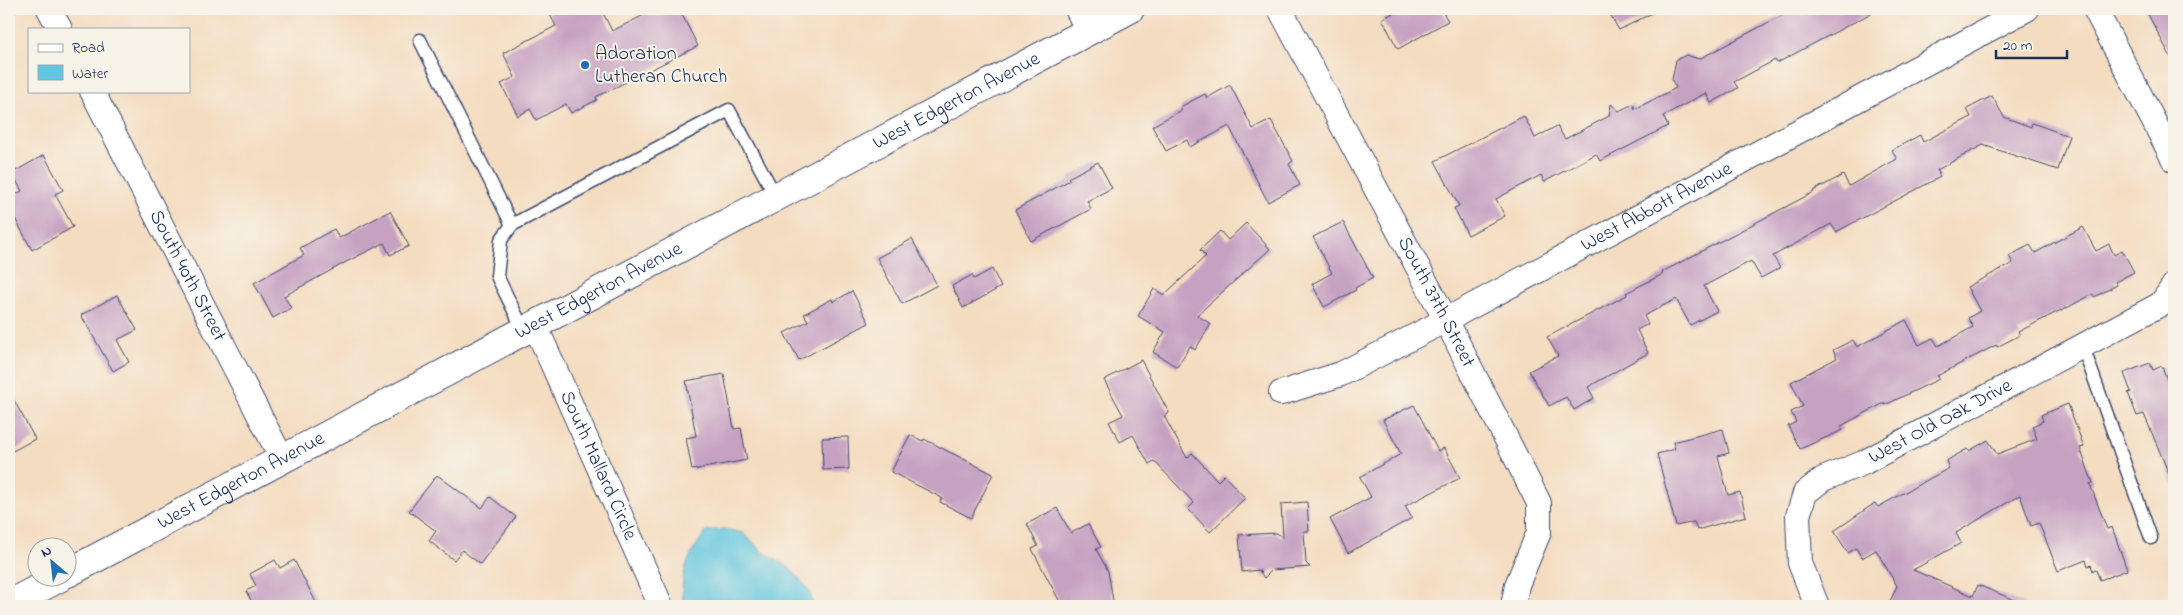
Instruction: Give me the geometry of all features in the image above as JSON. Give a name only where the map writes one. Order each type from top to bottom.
[{"type":"street","points":[[49,9],[59,28]]},
{"type":"street","name":"West Edgerton Avenue","points":[[78,568],[776,197],[1083,20],[1130,9]]},
{"type":"street","name":"South 37th Street","points":[[1280,9],[1446,320],[1540,503],[1539,532],[1517,585],[1513,606]]},
{"type":"street","name":"West Abbott Avenue","points":[[1281,393],[1341,374],[1446,320],[2027,9]]},
{"type":"street","points":[[2095,9],[2174,160]]},
{"type":"street","name":"South 40th Street","points":[[93,92],[282,459]]},
{"type":"street","name":"West Old Oak Drive","points":[[1817,606],[1800,563],[1798,516],[1805,493],[1823,479],[1863,463],[2161,304],[2174,285]]},
{"type":"street","name":"South Mallard Circle","points":[[529,328],[661,606]]},
{"type":"street","points":[[9,604],[40,588]]},
{"type":"lane","points":[[420,40],[512,225]]},
{"type":"lane","points":[[529,328],[497,276],[501,240],[512,225],[729,110],[776,197]]},
{"type":"lane","points":[[2083,347],[2151,538]]},
{"type":"water","points":[[724,529],[743,533],[763,552],[790,568],[809,590],[813,606],[684,606],[682,585],[690,557],[707,531]]},
{"type":"building","name":"Adoration Lutheran Church","points":[[547,9],[601,9],[612,31],[656,9],[679,9],[698,46],[596,97],[597,100],[571,113],[566,104],[536,120],[530,109],[518,116],[501,84],[515,77],[503,53],[556,26]]},
{"type":"building","points":[[1401,9],[1441,9],[1448,21],[1398,49],[1382,19]]},
{"type":"building","points":[[1607,9],[1660,9],[1619,30]]},
{"type":"building","points":[[1794,9],[1879,9],[1777,63],[1775,60],[1734,82],[1738,88],[1711,103],[1706,93],[1663,116],[1668,126],[1600,161],[1596,154],[1544,182],[1541,175],[1496,199],[1505,216],[1468,235],[1454,208],[1459,206],[1435,161],[1524,116],[1535,138],[1557,126],[1565,139],[1609,116],[1611,104],[1619,111],[1633,104],[1635,109],[1676,88],[1672,80],[1676,60],[1686,55],[1699,59]]},
{"type":"building","points":[[2145,9],[2174,9],[2174,63]]},
{"type":"building","points":[[1230,85],[1253,129],[1271,120],[1293,161],[1289,164],[1300,185],[1268,202],[1229,126],[1190,147],[1187,140],[1166,151],[1152,126],[1182,110],[1180,107],[1205,94],[1207,98]]},
{"type":"building","points":[[1992,96],[2004,117],[2031,127],[2032,123],[2069,136],[2058,170],[1983,145],[1937,170],[1940,177],[1836,232],[1831,224],[1773,256],[1780,268],[1761,278],[1751,261],[1704,286],[1717,311],[1690,325],[1676,299],[1644,316],[1648,324],[1637,330],[1648,353],[1588,387],[1594,398],[1574,410],[1566,397],[1549,406],[1529,371],[1558,356],[1547,337],[1627,295],[1626,293],[1663,274],[1662,272],[1843,175],[1849,186],[1897,159],[1892,150],[1920,135],[1923,142],[1971,117],[1967,109]]},
{"type":"building","points":[[44,155],[63,190],[55,194],[73,227],[32,250],[9,207],[9,198],[22,191],[12,173]]},
{"type":"building","points":[[1098,162],[1112,188],[1087,201],[1091,209],[1031,241],[1015,210],[1070,180],[1068,178]]},
{"type":"building","points":[[390,211],[409,246],[390,255],[384,243],[348,261],[284,296],[291,308],[273,318],[254,283],[304,255],[300,248],[334,229],[339,238]]},
{"type":"building","points":[[1343,222],[1373,278],[1355,288],[1356,290],[1324,307],[1312,284],[1332,273],[1313,237]]},
{"type":"building","points":[[1246,223],[1270,249],[1197,315],[1211,324],[1195,350],[1190,346],[1177,367],[1153,352],[1165,332],[1138,316],[1154,289],[1164,295],[1206,256],[1200,250],[1220,231],[1228,240]]},
{"type":"building","points":[[2083,227],[2096,251],[2109,244],[2114,255],[2122,250],[2134,272],[2115,282],[2117,285],[2094,297],[2093,294],[2018,332],[2020,335],[1997,347],[1996,345],[1937,376],[1939,379],[1885,405],[1884,403],[1841,426],[1843,430],[1800,449],[1788,426],[1796,422],[1791,412],[1803,406],[1791,382],[1837,358],[1833,350],[1853,340],[1857,347],[1906,320],[1919,345],[1933,338],[1938,346],[1973,327],[1968,318],[1980,311],[1967,287],[2013,263],[2009,256],[2030,245],[2035,253]]},
{"type":"building","points":[[912,239],[937,285],[902,304],[877,258]]},
{"type":"building","points":[[992,269],[1001,287],[963,308],[952,286],[972,275],[974,279]]},
{"type":"building","points":[[852,291],[869,323],[799,360],[784,333],[808,321],[804,314],[832,299],[833,302]]},
{"type":"building","points":[[117,295],[137,330],[117,340],[129,362],[113,371],[81,315]]},
{"type":"building","points":[[1141,360],[1169,413],[1164,416],[1187,458],[1192,453],[1218,481],[1224,475],[1245,498],[1210,532],[1188,509],[1194,503],[1154,461],[1149,464],[1133,435],[1120,442],[1109,422],[1123,415],[1104,380]]},
{"type":"building","points":[[2150,363],[2153,370],[2162,366],[2167,380],[2174,377],[2174,486],[2144,414],[2137,416],[2128,393],[2131,392],[2124,373]]},
{"type":"building","points":[[724,374],[734,429],[741,428],[747,460],[692,470],[686,438],[696,436],[686,381]]},
{"type":"building","points":[[9,391],[35,439],[9,453]]},
{"type":"building","points":[[2068,404],[2084,447],[2080,448],[2093,483],[2090,484],[2107,529],[2112,527],[2127,570],[2100,580],[2096,570],[2093,571],[2091,565],[2088,566],[2086,560],[2058,571],[2039,523],[2031,526],[2020,495],[1956,533],[1961,543],[1913,570],[1973,596],[1978,585],[2029,606],[1888,606],[1897,586],[1876,550],[1862,558],[1856,548],[1848,553],[1834,531],[1875,503],[1878,507],[1949,468],[1946,461],[1967,449],[1969,451],[1988,440],[1997,454],[2037,439],[2032,426],[2043,421],[2041,415]]},
{"type":"building","points":[[1414,405],[1438,451],[1444,448],[1460,478],[1405,506],[1412,518],[1348,553],[1330,519],[1371,497],[1360,477],[1401,454],[1383,420]]},
{"type":"building","points":[[1723,429],[1729,453],[1718,456],[1728,495],[1740,492],[1746,516],[1697,530],[1694,522],[1676,526],[1657,454],[1675,449],[1673,442]]},
{"type":"building","points":[[910,435],[923,441],[924,439],[993,474],[971,518],[940,502],[942,498],[891,472]]},
{"type":"building","points":[[848,437],[849,469],[823,470],[822,438]]},
{"type":"building","points":[[437,475],[482,508],[490,497],[516,517],[480,564],[462,550],[454,560],[429,541],[436,531],[409,511]]},
{"type":"building","points":[[1307,502],[1309,531],[1304,531],[1306,563],[1310,567],[1272,570],[1264,578],[1259,570],[1242,572],[1239,535],[1277,533],[1283,538],[1281,504]]},
{"type":"building","points":[[1057,508],[1071,533],[1088,524],[1101,547],[1096,549],[1108,571],[1114,606],[1062,606],[1032,549],[1038,546],[1027,524]]},
{"type":"building","points":[[275,560],[280,568],[294,560],[318,606],[254,606],[246,591],[256,586],[250,574]]},
{"type":"place","name":"Adoration Lutheran Church","points":[[585,65]]}]
